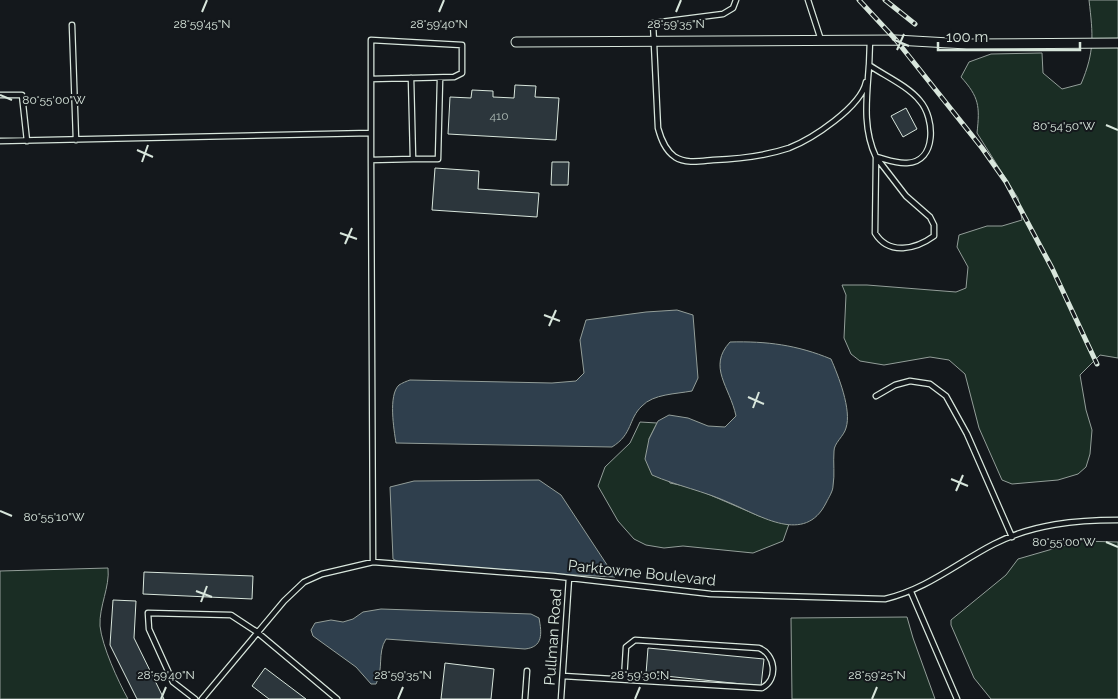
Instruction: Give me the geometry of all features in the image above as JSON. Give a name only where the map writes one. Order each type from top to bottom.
[{"type":"street","points":[[516,42],[870,40],[966,44],[1118,43]]},
{"type":"lane","points":[[736,0],[732,8],[723,14],[653,23],[658,128],[668,151],[676,158],[687,162],[736,159],[790,147],[830,124],[853,106],[865,86],[869,65]]},
{"type":"lane","points":[[808,0],[821,40]]},
{"type":"lane","points":[[72,25],[76,140]]},
{"type":"lane","points":[[371,79],[440,79],[454,77],[462,73],[462,45],[371,40],[371,79],[371,160],[373,562]]},
{"type":"lane","points":[[870,40],[866,118],[871,147],[876,157],[906,196],[930,217],[934,225],[934,236],[920,246],[888,247],[880,241],[875,233],[876,157]]},
{"type":"lane","points":[[869,65],[921,101],[928,117],[930,134],[927,153],[921,159],[907,163],[876,157]]},
{"type":"lane","points":[[411,78],[413,159]]},
{"type":"lane","points":[[371,160],[438,159],[440,79]]},
{"type":"lane","points":[[0,96],[22,95],[27,140]]},
{"type":"lane","points":[[0,141],[371,133]]},
{"type":"lane","points":[[876,396],[895,385],[910,381],[930,384],[946,396],[967,434],[1012,537]]},
{"type":"lane","name":"Parktowne Boulevard","points":[[202,699],[284,601],[304,582],[322,574],[373,562],[569,578],[711,594],[885,599],[911,592],[940,578],[995,543],[1038,527],[1087,520],[1118,520]]},
{"type":"lane","name":"Pullman Road","points":[[561,699],[569,578]]},
{"type":"lane","points":[[911,592],[956,699]]},
{"type":"lane","points":[[195,699],[173,682],[149,629],[148,613],[231,615],[257,632],[338,699]]},
{"type":"lane","points":[[562,676],[762,688],[767,685],[771,677],[772,658],[767,650],[759,648],[635,640],[626,647],[624,679]]},
{"type":"lane","points":[[525,699],[527,671]]},
{"type":"green space","points":[[1089,0],[1118,0],[1118,358],[1100,355],[1080,375],[1086,410],[1092,430],[1090,454],[1086,467],[1078,474],[1058,480],[1012,484],[1002,480],[979,428],[965,374],[949,360],[930,357],[884,365],[860,361],[851,354],[844,338],[846,295],[842,285],[867,285],[956,292],[966,288],[968,267],[957,247],[959,235],[987,226],[1002,226],[1022,220],[1018,198],[977,133],[977,102],[972,90],[961,77],[969,62],[991,54],[1042,53],[1043,73],[1062,89],[1081,84],[1089,62],[1092,43]]},
{"type":"green space","points":[[640,422],[657,423],[649,439],[670,483],[694,488],[759,516],[789,524],[783,541],[753,553],[683,546],[664,548],[646,545],[634,539],[618,521],[598,486],[605,467],[630,443]]},
{"type":"green space","points":[[1080,541],[1118,542],[1118,699],[991,699],[974,678],[951,625],[951,620],[1006,575],[1018,559]]},
{"type":"green space","points":[[108,568],[100,619],[101,634],[115,673],[128,699],[0,699],[0,571]]},
{"type":"green space","points":[[907,617],[935,699],[792,699],[791,618]]},
{"type":"water","points":[[677,310],[693,315],[698,378],[692,391],[665,395],[647,402],[634,416],[624,437],[612,447],[396,443],[393,404],[396,390],[403,383],[410,380],[552,383],[576,381],[584,373],[580,340],[586,320]]},
{"type":"water","points":[[730,342],[757,342],[794,347],[831,359],[834,366],[846,402],[846,428],[834,448],[834,482],[832,492],[817,516],[806,523],[795,525],[782,524],[768,520],[720,499],[661,479],[652,475],[645,459],[649,439],[658,421],[669,415],[688,418],[708,426],[725,427],[736,416],[720,369],[723,351]]},
{"type":"water","points":[[539,480],[561,495],[615,577],[407,566],[393,559],[390,487],[414,481]]},
{"type":"water","points":[[381,609],[531,614],[539,618],[541,634],[535,646],[525,649],[386,639],[383,644],[380,673],[376,684],[371,684],[356,667],[313,636],[311,630],[315,623],[331,620],[343,622],[353,619],[363,612]]},
{"type":"building","points":[[515,85],[536,86],[535,97],[559,98],[556,140],[448,134],[450,97],[471,98],[472,90],[493,91],[493,97],[514,98]]},
{"type":"building","points":[[906,108],[917,129],[903,137],[891,116]]},
{"type":"building","points":[[552,162],[569,162],[568,185],[551,185]]},
{"type":"building","points":[[435,168],[479,171],[478,189],[539,193],[537,217],[432,210]]},
{"type":"building","points":[[144,572],[253,576],[252,599],[143,594]]},
{"type":"building","points":[[113,600],[136,601],[134,638],[164,699],[137,699],[110,645]]},
{"type":"building","points":[[648,648],[764,659],[761,686],[646,674]]},
{"type":"building","points":[[445,663],[494,669],[491,699],[441,699]]},
{"type":"building","points":[[265,668],[306,699],[269,699],[252,686]]},
{"type":"railway","points":[[859,0],[896,40],[982,148],[1006,182],[1052,268],[1097,364]]},
{"type":"railway","points":[[885,0],[915,24]]}]
